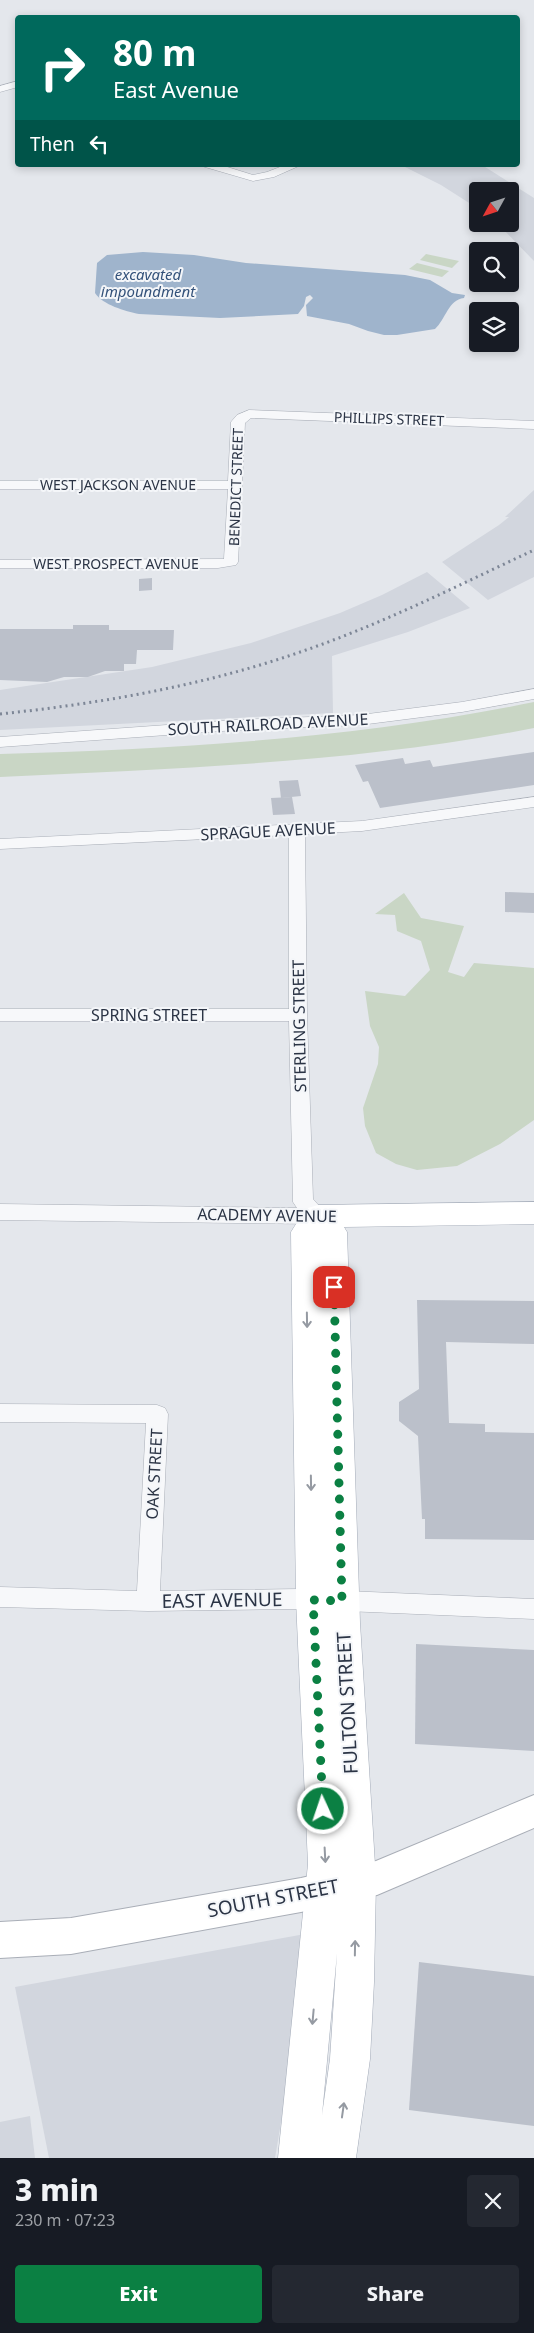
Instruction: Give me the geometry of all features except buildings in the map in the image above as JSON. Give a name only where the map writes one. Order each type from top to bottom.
[{"type":"main road","name":"ACADEMY AVENUE","points":[[318,1221],[534,1214]]},
{"type":"main road","name":"FULTON STREET","points":[[318,1221],[306,1232],[328,1601],[326,1864],[339,1885],[355,1982],[350,2059],[336,2158]]},
{"type":"main road","name":"SOUTH STREET","points":[[0,1940],[70,1936],[302,1895],[339,1885],[377,1878],[534,1811]]},
{"type":"main road","name":"FULTON STREET","points":[[298,2158],[339,1885]]},
{"type":"street","points":[[0,89],[15,85]]},
{"type":"street","points":[[216,167],[253,178],[291,167]]},
{"type":"street","name":"PHILLIPS STREET","points":[[245,416],[259,413],[534,425]]},
{"type":"street","name":"BENEDICT STREET","points":[[231,562],[238,422],[245,416]]},
{"type":"street","name":"WEST JACKSON AVENUE","points":[[0,484],[235,485]]},
{"type":"street","name":"WEST PROSPECT AVENUE","points":[[0,564],[218,564],[231,562]]},
{"type":"street","name":"SOUTH RAILROAD AVENUE","points":[[0,742],[236,725],[360,720],[428,712],[534,694]]},
{"type":"street","name":"SPRAGUE AVENUE","points":[[0,844],[362,826],[534,802]]},
{"type":"street","name":"STERLING STREET","points":[[297,830],[298,1015],[303,1202],[318,1221]]},
{"type":"street","name":"SPRING STREET","points":[[0,1015],[298,1015]]},
{"type":"street","name":"ACADEMY AVENUE","points":[[0,1212],[318,1221]]},
{"type":"street","name":"OAK STREET","points":[[0,1413],[157,1414],[148,1601]]},
{"type":"street","name":"EAST AVENUE","points":[[0,1597],[148,1601],[328,1601],[534,1609]]},
{"type":"shaded area","points":[[405,167],[485,167],[509,182],[469,182],[469,203],[441,185]]},
{"type":"shaded area","points":[[519,188],[534,198],[534,261],[519,246],[519,242],[516,242],[506,232],[519,232]]},
{"type":"shaded area","points":[[534,490],[534,577],[488,600],[442,562],[499,525]]},
{"type":"shaded area","points":[[427,572],[470,608],[408,632],[332,656],[333,713],[0,730],[0,690],[152,667],[251,643],[340,613],[382,595]]},
{"type":"shaded area","points":[[305,1934],[290,2069],[275,2158],[49,2158],[15,1987]]},
{"type":"shaded area","points":[[30,2116],[35,2158],[0,2158],[0,2122]]},
{"type":"green space","points":[[426,254],[459,261],[452,268],[420,260]]},
{"type":"green space","points":[[417,263],[449,271],[442,277],[409,269]]},
{"type":"green space","points":[[534,702],[534,728],[468,740],[335,757],[201,767],[0,777],[0,754],[134,749],[268,740],[402,725]]},
{"type":"green space","points":[[404,893],[421,918],[464,926],[448,972],[464,977],[474,963],[534,968],[534,1120],[500,1144],[457,1166],[417,1170],[396,1164],[376,1153],[365,1126],[363,1108],[378,1064],[379,1047],[370,1026],[365,991],[405,996],[430,970],[421,941],[397,931],[395,915],[375,914]]},
{"type":"water","name":"excavated impoundment","points":[[143,252],[194,255],[246,263],[405,275],[430,280],[452,293],[465,295],[464,298],[454,302],[435,329],[397,335],[384,335],[349,324],[307,316],[306,305],[313,298],[310,295],[306,297],[304,306],[298,314],[220,318],[139,314],[115,307],[103,301],[95,293],[97,263],[107,255]]},
{"type":"railway","points":[[0,714],[39,710],[155,691],[193,683],[269,662],[364,628],[534,550]]},
{"type":"route","points":[[323,1809],[313,1600],[342,1601],[334,1287]]}]
